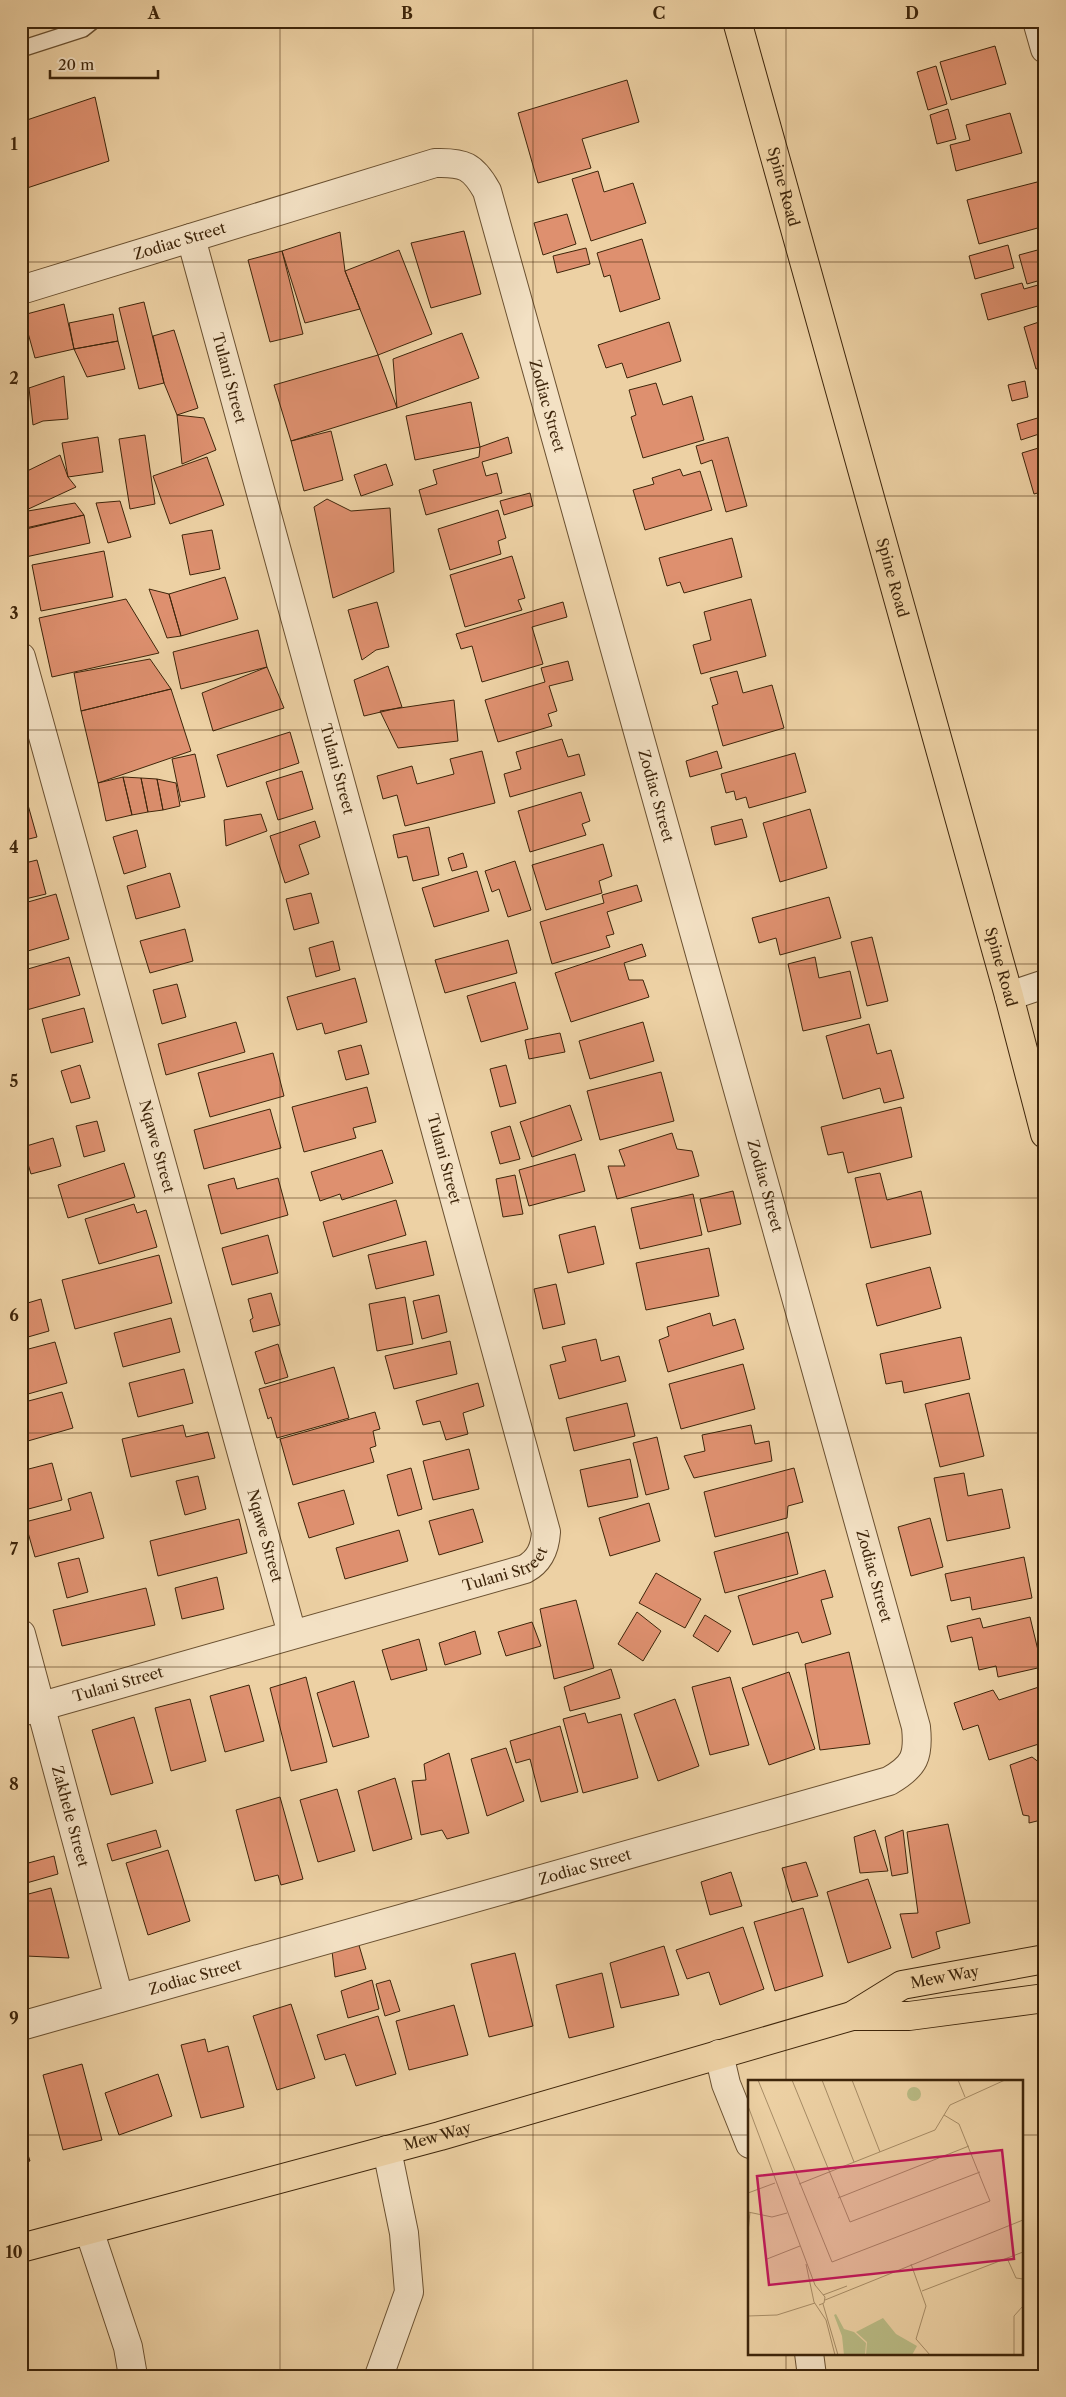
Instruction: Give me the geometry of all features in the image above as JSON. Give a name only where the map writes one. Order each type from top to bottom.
[{"type":"main road","name":"Spine Road","points":[[737,21],[1010,996],[1045,1134]]},
{"type":"main road","name":"Mew Way","points":[[21,2248],[386,2150],[852,2016],[902,1985],[1045,1959]]},
{"type":"main road","name":"Mew Way","points":[[852,2016],[909,2016],[1045,1998]]},
{"type":"street","points":[[1037,21],[1045,49]]},
{"type":"street","name":"Zodiac Street","points":[[21,290],[435,164],[464,165],[477,174],[487,191],[913,1718],[918,1745],[914,1761],[901,1774],[889,1782],[21,2026]]},
{"type":"street","name":"Tulani Street","points":[[32,1709],[525,1569],[534,1564],[543,1551],[546,1532],[191,238]]},
{"type":"street","name":"Nqawe Street","points":[[21,657],[292,1634]]},
{"type":"street","points":[[1010,996],[1045,984]]},
{"type":"street","name":"Zakhele Street","points":[[21,1634],[32,1709],[120,1998]]},
{"type":"street","points":[[719,2054],[726,2084],[748,2139]]},
{"type":"street","points":[[380,2376],[409,2292],[404,2232],[386,2150]]},
{"type":"street","points":[[88,2230],[128,2347],[133,2376]]},
{"type":"street","points":[[809,2354],[812,2376]]},
{"type":"lane","points":[[21,49],[83,29],[93,21]]},
{"type":"building","points":[[995,46],[1006,84],[951,100],[940,62]]},
{"type":"building","points":[[936,66],[947,104],[928,110],[917,72]]},
{"type":"building","points":[[627,80],[639,122],[582,139],[591,168],[538,183],[518,113]]},
{"type":"building","points":[[95,97],[109,161],[21,190],[21,122]]},
{"type":"building","points":[[948,109],[956,139],[937,144],[930,115]]},
{"type":"building","points":[[1010,113],[1022,153],[956,171],[950,145],[970,140],[966,125]]},
{"type":"building","points":[[598,171],[604,192],[633,183],[646,223],[591,241],[572,179]]},
{"type":"building","points":[[1041,181],[1045,196],[1045,226],[979,244],[967,200]]},
{"type":"building","points":[[567,214],[576,244],[543,255],[534,223]]},
{"type":"building","points":[[464,231],[481,294],[431,308],[411,243]]},
{"type":"building","points":[[340,232],[345,271],[360,309],[305,323],[282,251]]},
{"type":"building","points":[[642,239],[660,299],[620,312],[610,275],[604,277],[597,253]]},
{"type":"building","points":[[1008,245],[1014,268],[975,279],[969,256]]},
{"type":"building","points":[[586,248],[590,264],[557,273],[553,256]]},
{"type":"building","points":[[1045,248],[1045,271],[1039,273],[1041,280],[1027,284],[1019,255]]},
{"type":"building","points":[[399,250],[432,334],[378,355],[345,271]]},
{"type":"building","points":[[282,251],[303,334],[270,342],[248,260]]},
{"type":"building","points":[[1022,283],[1024,289],[1045,283],[1045,304],[988,320],[981,294]]},
{"type":"building","points":[[144,302],[164,383],[139,389],[119,308]]},
{"type":"building","points":[[64,304],[74,349],[35,358],[23,315]]},
{"type":"building","points":[[113,314],[118,341],[74,349],[69,323]]},
{"type":"building","points":[[1045,320],[1045,366],[1036,369],[1024,327]]},
{"type":"building","points":[[669,322],[681,361],[627,378],[622,363],[606,368],[598,345]]},
{"type":"building","points":[[174,330],[198,408],[177,415],[164,383],[153,336]]},
{"type":"building","points":[[462,333],[479,378],[397,408],[393,359]]},
{"type":"building","points":[[118,341],[125,369],[87,377],[74,349]]},
{"type":"building","points":[[378,355],[397,408],[291,441],[274,385]]},
{"type":"building","points":[[21,364],[29,388],[21,391]]},
{"type":"building","points":[[64,376],[68,419],[43,421],[33,425],[29,388]]},
{"type":"building","points":[[1025,381],[1028,397],[1012,401],[1008,385]]},
{"type":"building","points":[[656,383],[663,405],[692,396],[704,440],[643,458],[631,417],[636,415],[629,390]]},
{"type":"building","points":[[471,402],[480,447],[415,460],[406,416]]},
{"type":"building","points":[[177,415],[204,418],[216,450],[182,464]]},
{"type":"building","points":[[1041,417],[1045,432],[1021,440],[1017,424]]},
{"type":"building","points":[[331,431],[343,480],[304,491],[291,441]]},
{"type":"building","points":[[145,435],[155,504],[130,509],[119,439]]},
{"type":"building","points":[[98,437],[103,472],[68,477],[62,443]]},
{"type":"building","points":[[508,437],[512,453],[482,462],[486,476],[497,473],[502,493],[426,515],[419,490],[437,484],[433,470],[479,457],[480,447]]},
{"type":"building","points":[[728,437],[747,506],[726,512],[712,460],[701,464],[696,446]]},
{"type":"building","points":[[1045,446],[1045,491],[1034,494],[1022,453]]},
{"type":"building","points":[[60,455],[68,477],[76,487],[22,512],[21,474]]},
{"type":"building","points":[[207,457],[224,505],[170,524],[153,476]]},
{"type":"building","points":[[386,464],[393,485],[361,496],[354,475]]},
{"type":"building","points":[[680,469],[683,476],[700,471],[712,510],[645,530],[633,490],[654,484],[652,478]]},
{"type":"building","points":[[530,493],[533,506],[504,515],[500,501]]},
{"type":"building","points":[[327,499],[351,511],[390,508],[394,572],[333,598],[314,507]]},
{"type":"building","points":[[120,501],[131,537],[108,543],[96,503]]},
{"type":"building","points":[[75,503],[84,515],[26,529],[22,512]]},
{"type":"building","points":[[498,510],[506,538],[498,541],[501,554],[450,570],[438,529]]},
{"type":"building","points":[[84,515],[90,543],[21,558],[21,529]]},
{"type":"building","points":[[212,530],[220,569],[190,575],[182,535]]},
{"type":"building","points":[[732,538],[742,577],[684,593],[680,582],[667,586],[659,558]]},
{"type":"building","points":[[104,551],[113,597],[41,611],[32,565]]},
{"type":"building","points":[[512,556],[525,598],[518,600],[522,610],[465,627],[450,575]]},
{"type":"building","points":[[225,577],[238,619],[181,636],[169,594]]},
{"type":"building","points":[[149,589],[169,594],[181,636],[167,638]]},
{"type":"building","points":[[126,599],[159,653],[52,677],[39,618]]},
{"type":"building","points":[[751,599],[766,656],[701,674],[693,645],[711,640],[704,612]]},
{"type":"building","points":[[377,602],[389,647],[376,650],[362,660],[348,610]]},
{"type":"building","points":[[563,602],[567,617],[532,627],[543,664],[482,682],[472,646],[461,649],[456,634]]},
{"type":"building","points":[[258,630],[267,667],[181,689],[173,652]]},
{"type":"building","points":[[150,659],[171,689],[81,711],[74,673]]},
{"type":"building","points":[[568,661],[573,680],[549,686],[557,711],[548,714],[552,726],[498,742],[485,700],[545,682],[541,668]]},
{"type":"building","points":[[388,666],[402,707],[364,716],[354,680]]},
{"type":"building","points":[[267,667],[284,708],[213,731],[202,693]]},
{"type":"building","points":[[737,671],[743,693],[772,685],[784,728],[723,746],[712,706],[718,704],[710,678]]},
{"type":"building","points":[[171,689],[191,751],[98,783],[81,711]]},
{"type":"building","points":[[454,700],[458,741],[398,748],[380,711]]},
{"type":"building","points":[[290,732],[299,763],[227,787],[217,755]]},
{"type":"building","points":[[562,739],[568,757],[579,754],[585,775],[510,797],[504,774],[521,769],[516,752]]},
{"type":"building","points":[[482,751],[495,803],[405,826],[397,795],[383,799],[377,776],[412,766],[417,784],[454,774],[450,759]]},
{"type":"building","points":[[717,751],[722,768],[690,777],[686,761]]},
{"type":"building","points":[[795,753],[806,792],[749,808],[746,797],[736,800],[734,791],[726,793],[721,774]]},
{"type":"building","points":[[195,754],[205,797],[181,802],[172,759]]},
{"type":"building","points":[[21,764],[27,784],[21,786]]},
{"type":"building","points":[[302,771],[313,809],[278,820],[266,782]]},
{"type":"building","points":[[123,777],[132,815],[106,821],[98,783]]},
{"type":"building","points":[[123,777],[141,778],[148,812],[132,815]]},
{"type":"building","points":[[141,778],[157,779],[163,810],[148,812]]},
{"type":"building","points":[[157,779],[176,783],[180,806],[163,810]]},
{"type":"building","points":[[581,792],[590,821],[582,824],[586,835],[530,852],[518,811]]},
{"type":"building","points":[[28,805],[37,837],[21,841],[21,806]]},
{"type":"building","points":[[810,809],[827,868],[780,882],[763,823]]},
{"type":"building","points":[[261,814],[267,831],[226,846],[224,820]]},
{"type":"building","points":[[742,819],[747,837],[715,845],[711,827]]},
{"type":"building","points":[[315,821],[320,837],[299,845],[309,874],[285,883],[270,836]]},
{"type":"building","points":[[429,827],[439,875],[413,881],[407,856],[398,858],[393,835]]},
{"type":"building","points":[[137,830],[146,867],[124,874],[113,837]]},
{"type":"building","points":[[603,844],[612,876],[599,881],[602,893],[546,910],[532,865]]},
{"type":"building","points":[[463,853],[467,867],[452,871],[448,858]]},
{"type":"building","points":[[37,860],[46,894],[21,900],[21,864]]},
{"type":"building","points":[[515,861],[531,910],[508,917],[499,889],[492,892],[485,871]]},
{"type":"building","points":[[477,871],[489,911],[434,927],[422,888]]},
{"type":"building","points":[[170,873],[180,907],[136,919],[127,886]]},
{"type":"building","points":[[637,885],[642,901],[607,912],[614,934],[606,936],[610,947],[552,964],[540,922],[604,903],[602,895]]},
{"type":"building","points":[[311,893],[319,923],[294,930],[286,899]]},
{"type":"building","points":[[56,894],[69,939],[21,953],[21,904]]},
{"type":"building","points":[[829,897],[841,938],[780,955],[776,938],[759,943],[752,918]]},
{"type":"building","points":[[185,929],[193,961],[150,973],[140,941]]},
{"type":"building","points":[[872,937],[888,1001],[867,1006],[851,942]]},
{"type":"building","points":[[508,940],[517,973],[445,993],[435,960]]},
{"type":"building","points":[[333,941],[340,970],[316,977],[309,948]]},
{"type":"building","points":[[642,944],[646,956],[624,963],[629,980],[643,980],[649,997],[571,1022],[555,973]]},
{"type":"building","points":[[69,957],[80,995],[23,1011],[21,971]]},
{"type":"building","points":[[815,957],[819,978],[850,971],[861,1018],[803,1031],[788,964]]},
{"type":"building","points":[[355,978],[367,1022],[325,1034],[322,1023],[297,1030],[287,997]]},
{"type":"building","points":[[515,982],[528,1029],[481,1042],[467,996]]},
{"type":"building","points":[[177,984],[186,1017],[162,1024],[153,990]]},
{"type":"building","points":[[84,1008],[93,1042],[51,1053],[42,1019]]},
{"type":"building","points":[[236,1022],[245,1052],[166,1075],[158,1044]]},
{"type":"building","points":[[643,1022],[654,1061],[590,1079],[579,1041]]},
{"type":"building","points":[[869,1024],[877,1054],[891,1050],[904,1098],[884,1103],[880,1088],[843,1099],[826,1036]]},
{"type":"building","points":[[560,1033],[565,1052],[529,1059],[525,1040]]},
{"type":"building","points":[[361,1045],[369,1074],[346,1080],[338,1051]]},
{"type":"building","points":[[273,1053],[284,1096],[210,1117],[198,1073]]},
{"type":"building","points":[[80,1065],[90,1098],[71,1103],[61,1071]]},
{"type":"building","points":[[506,1065],[516,1103],[500,1107],[490,1069]]},
{"type":"building","points":[[661,1072],[674,1121],[600,1140],[587,1091]]},
{"type":"building","points":[[367,1087],[376,1122],[353,1128],[356,1138],[304,1152],[292,1107]]},
{"type":"building","points":[[570,1105],[582,1140],[532,1157],[520,1122]]},
{"type":"building","points":[[901,1107],[912,1157],[848,1173],[843,1152],[828,1155],[821,1127]]},
{"type":"building","points":[[270,1109],[281,1148],[204,1169],[194,1130]]},
{"type":"building","points":[[97,1121],[105,1151],[84,1157],[76,1126]]},
{"type":"building","points":[[510,1126],[520,1159],[500,1164],[491,1132]]},
{"type":"building","points":[[672,1133],[677,1149],[692,1151],[699,1176],[617,1199],[608,1166],[625,1166],[619,1150]]},
{"type":"building","points":[[53,1138],[61,1166],[31,1174],[23,1147]]},
{"type":"building","points":[[382,1150],[393,1183],[342,1200],[340,1194],[320,1201],[311,1172]]},
{"type":"building","points":[[575,1154],[585,1191],[529,1206],[519,1170]]},
{"type":"building","points":[[124,1163],[135,1197],[68,1218],[58,1185]]},
{"type":"building","points":[[880,1173],[887,1200],[921,1191],[931,1234],[871,1248],[855,1178]]},
{"type":"building","points":[[515,1175],[523,1214],[503,1217],[496,1179]]},
{"type":"building","points":[[234,1178],[237,1189],[278,1178],[288,1215],[221,1234],[208,1185]]},
{"type":"building","points":[[733,1191],[741,1224],[708,1232],[700,1199]]},
{"type":"building","points":[[693,1194],[702,1235],[640,1249],[631,1208]]},
{"type":"building","points":[[396,1200],[406,1235],[333,1257],[323,1222]]},
{"type":"building","points":[[134,1204],[137,1213],[146,1210],[157,1247],[99,1264],[85,1219]]},
{"type":"building","points":[[595,1226],[604,1264],[568,1273],[559,1235]]},
{"type":"building","points":[[268,1235],[278,1273],[232,1285],[222,1248]]},
{"type":"building","points":[[426,1241],[434,1275],[376,1289],[368,1255]]},
{"type":"building","points":[[709,1248],[719,1296],[646,1310],[636,1263]]},
{"type":"building","points":[[159,1255],[172,1303],[75,1329],[62,1280]]},
{"type":"building","points":[[21,1259],[27,1281],[21,1283]]},
{"type":"building","points":[[930,1267],[941,1308],[877,1326],[866,1284]]},
{"type":"building","points":[[556,1284],[565,1324],[543,1329],[534,1289]]},
{"type":"building","points":[[271,1293],[280,1325],[253,1332],[250,1320],[253,1318],[248,1299]]},
{"type":"building","points":[[439,1295],[447,1332],[422,1339],[413,1301]]},
{"type":"building","points":[[405,1297],[413,1344],[377,1351],[369,1304]]},
{"type":"building","points":[[41,1299],[49,1331],[21,1339],[21,1305]]},
{"type":"building","points":[[710,1313],[713,1326],[735,1319],[744,1349],[668,1372],[659,1340],[669,1336],[667,1327]]},
{"type":"building","points":[[171,1318],[180,1352],[123,1367],[114,1333]]},
{"type":"building","points":[[961,1337],[970,1379],[904,1393],[902,1381],[886,1384],[880,1354]]},
{"type":"building","points":[[596,1339],[601,1361],[619,1356],[626,1381],[559,1399],[550,1365],[566,1361],[562,1347]]},
{"type":"building","points":[[450,1341],[457,1374],[394,1389],[385,1356]]},
{"type":"building","points":[[55,1342],[67,1383],[21,1396],[21,1351]]},
{"type":"building","points":[[278,1344],[288,1377],[265,1384],[255,1352]]},
{"type":"building","points":[[743,1364],[755,1409],[681,1429],[669,1384]]},
{"type":"building","points":[[334,1367],[349,1418],[277,1438],[271,1417],[268,1419],[259,1389]]},
{"type":"building","points":[[184,1369],[193,1403],[138,1417],[129,1383]]},
{"type":"building","points":[[478,1383],[484,1406],[463,1413],[468,1434],[446,1440],[440,1421],[423,1425],[416,1401]]},
{"type":"building","points":[[62,1392],[73,1428],[21,1443],[21,1403]]},
{"type":"building","points":[[969,1393],[984,1456],[940,1467],[925,1404]]},
{"type":"building","points":[[627,1403],[635,1436],[574,1451],[566,1418]]},
{"type":"building","points":[[375,1412],[380,1429],[373,1431],[376,1446],[370,1448],[374,1462],[293,1485],[280,1439]]},
{"type":"building","points":[[183,1425],[186,1437],[208,1432],[215,1458],[131,1477],[122,1439]]},
{"type":"building","points":[[751,1425],[755,1444],[769,1441],[772,1461],[694,1478],[684,1456],[705,1451],[702,1435]]},
{"type":"building","points":[[657,1437],[669,1489],[646,1495],[633,1443]]},
{"type":"building","points":[[469,1449],[479,1489],[433,1500],[423,1461]]},
{"type":"building","points":[[630,1459],[638,1497],[588,1507],[580,1470]]},
{"type":"building","points":[[52,1463],[62,1500],[21,1511],[21,1471]]},
{"type":"building","points":[[411,1468],[422,1509],[398,1516],[387,1475]]},
{"type":"building","points":[[794,1468],[803,1502],[788,1506],[787,1518],[715,1537],[704,1492]]},
{"type":"building","points":[[964,1473],[968,1496],[1002,1489],[1010,1528],[947,1541],[934,1478]]},
{"type":"building","points":[[198,1476],[206,1509],[185,1515],[176,1481]]},
{"type":"building","points":[[344,1490],[354,1524],[309,1538],[298,1503]]},
{"type":"building","points":[[91,1492],[104,1538],[35,1557],[25,1522],[71,1510],[68,1499]]},
{"type":"building","points":[[649,1503],[660,1541],[610,1556],[599,1518]]},
{"type":"building","points":[[473,1509],[483,1542],[439,1555],[429,1521]]},
{"type":"building","points":[[930,1518],[943,1567],[911,1576],[898,1527]]},
{"type":"building","points":[[239,1519],[247,1553],[158,1576],[150,1541]]},
{"type":"building","points":[[399,1530],[408,1561],[345,1579],[336,1548]]},
{"type":"building","points":[[788,1532],[798,1574],[725,1593],[714,1552]]},
{"type":"building","points":[[1024,1557],[1032,1598],[972,1610],[970,1597],[951,1601],[945,1574]]},
{"type":"building","points":[[79,1558],[88,1592],[67,1598],[58,1563]]},
{"type":"building","points":[[825,1570],[833,1597],[821,1600],[831,1634],[802,1643],[798,1632],[753,1645],[738,1596]]},
{"type":"building","points":[[656,1573],[701,1599],[685,1628],[639,1603]]},
{"type":"building","points":[[217,1577],[224,1609],[182,1619],[175,1588]]},
{"type":"building","points":[[146,1588],[155,1625],[62,1646],[53,1610]]},
{"type":"building","points":[[576,1600],[594,1668],[554,1679],[540,1609]]},
{"type":"building","points":[[637,1612],[661,1631],[643,1661],[618,1644]]},
{"type":"building","points":[[705,1615],[731,1631],[718,1652],[693,1636]]},
{"type":"building","points":[[1030,1617],[1042,1667],[998,1677],[996,1666],[979,1670],[972,1637],[951,1642],[947,1626],[980,1618],[983,1628]]},
{"type":"building","points":[[532,1622],[541,1646],[506,1656],[498,1632]]},
{"type":"building","points":[[475,1631],[481,1654],[445,1665],[439,1643]]},
{"type":"building","points":[[419,1639],[427,1670],[391,1680],[382,1650]]},
{"type":"building","points":[[849,1652],[870,1744],[820,1750],[805,1664]]},
{"type":"building","points":[[611,1669],[620,1698],[570,1711],[564,1687]]},
{"type":"building","points":[[789,1672],[815,1749],[769,1765],[742,1688]]},
{"type":"building","points":[[306,1677],[327,1762],[291,1771],[270,1688]]},
{"type":"building","points":[[730,1677],[749,1745],[710,1755],[692,1687]]},
{"type":"building","points":[[354,1681],[369,1737],[333,1747],[317,1693]]},
{"type":"building","points":[[249,1685],[264,1741],[225,1752],[210,1696]]},
{"type":"building","points":[[1045,1685],[1045,1742],[989,1760],[978,1725],[963,1730],[954,1703],[993,1690],[999,1700]]},
{"type":"building","points":[[190,1699],[206,1761],[171,1771],[155,1708]]},
{"type":"building","points":[[675,1699],[699,1766],[658,1781],[634,1714]]},
{"type":"building","points":[[585,1713],[588,1723],[621,1714],[638,1778],[583,1793],[563,1719]]},
{"type":"building","points":[[134,1717],[153,1783],[111,1795],[92,1730]]},
{"type":"building","points":[[560,1726],[578,1792],[541,1802],[530,1759],[516,1763],[510,1741]]},
{"type":"building","points":[[506,1748],[524,1801],[487,1816],[471,1759]]},
{"type":"building","points":[[449,1753],[469,1833],[447,1839],[442,1830],[421,1835],[412,1781],[426,1780],[424,1764]]},
{"type":"building","points":[[1032,1757],[1040,1763],[1045,1762],[1045,1819],[1029,1823],[1029,1816],[1023,1815],[1010,1765]]},
{"type":"building","points":[[395,1778],[412,1839],[373,1851],[358,1791]]},
{"type":"building","points":[[337,1789],[355,1851],[318,1862],[300,1800]]},
{"type":"building","points":[[280,1797],[303,1879],[281,1885],[278,1875],[255,1881],[236,1810]]},
{"type":"building","points":[[948,1824],[970,1923],[936,1932],[940,1948],[912,1958],[900,1914],[918,1913],[907,1832]]},
{"type":"building","points":[[156,1830],[161,1847],[112,1861],[107,1844]]},
{"type":"building","points":[[875,1830],[888,1871],[860,1873],[854,1837]]},
{"type":"building","points":[[903,1830],[908,1873],[892,1876],[885,1837]]},
{"type":"building","points":[[168,1850],[190,1921],[148,1935],[126,1863]]},
{"type":"building","points":[[54,1856],[58,1874],[23,1884],[21,1865]]},
{"type":"building","points":[[806,1862],[818,1896],[792,1902],[782,1868]]},
{"type":"building","points":[[731,1872],[742,1906],[710,1915],[701,1882]]},
{"type":"building","points":[[868,1879],[891,1948],[848,1963],[827,1892]]},
{"type":"building","points":[[51,1888],[69,1958],[26,1956],[21,1937],[21,1896]]},
{"type":"building","points":[[803,1908],[823,1976],[775,1991],[754,1922]]},
{"type":"building","points":[[743,1927],[764,1989],[720,2005],[709,1972],[687,1979],[676,1950]]},
{"type":"building","points":[[358,1942],[366,1969],[335,1977],[332,1951]]},
{"type":"building","points":[[664,1946],[679,1995],[621,2008],[610,1963]]},
{"type":"building","points":[[515,1953],[533,2026],[489,2037],[471,1964]]},
{"type":"building","points":[[602,1973],[614,2027],[569,2038],[556,1985]]},
{"type":"building","points":[[372,1980],[379,2009],[348,2018],[341,1991]]},
{"type":"building","points":[[390,1980],[400,2011],[385,2016],[376,1984]]},
{"type":"building","points":[[291,2004],[315,2078],[277,2090],[253,2016]]},
{"type":"building","points":[[454,2005],[468,2055],[409,2070],[396,2021]]},
{"type":"building","points":[[378,2016],[396,2074],[356,2086],[345,2054],[325,2060],[317,2035]]},
{"type":"building","points":[[205,2039],[208,2052],[228,2046],[244,2107],[201,2118],[181,2045]]},
{"type":"building","points":[[82,2064],[102,2140],[63,2150],[43,2075]]},
{"type":"building","points":[[158,2074],[172,2116],[119,2135],[105,2093]]},
{"type":"building","points":[[21,2133],[30,2161],[21,2163]]}]
